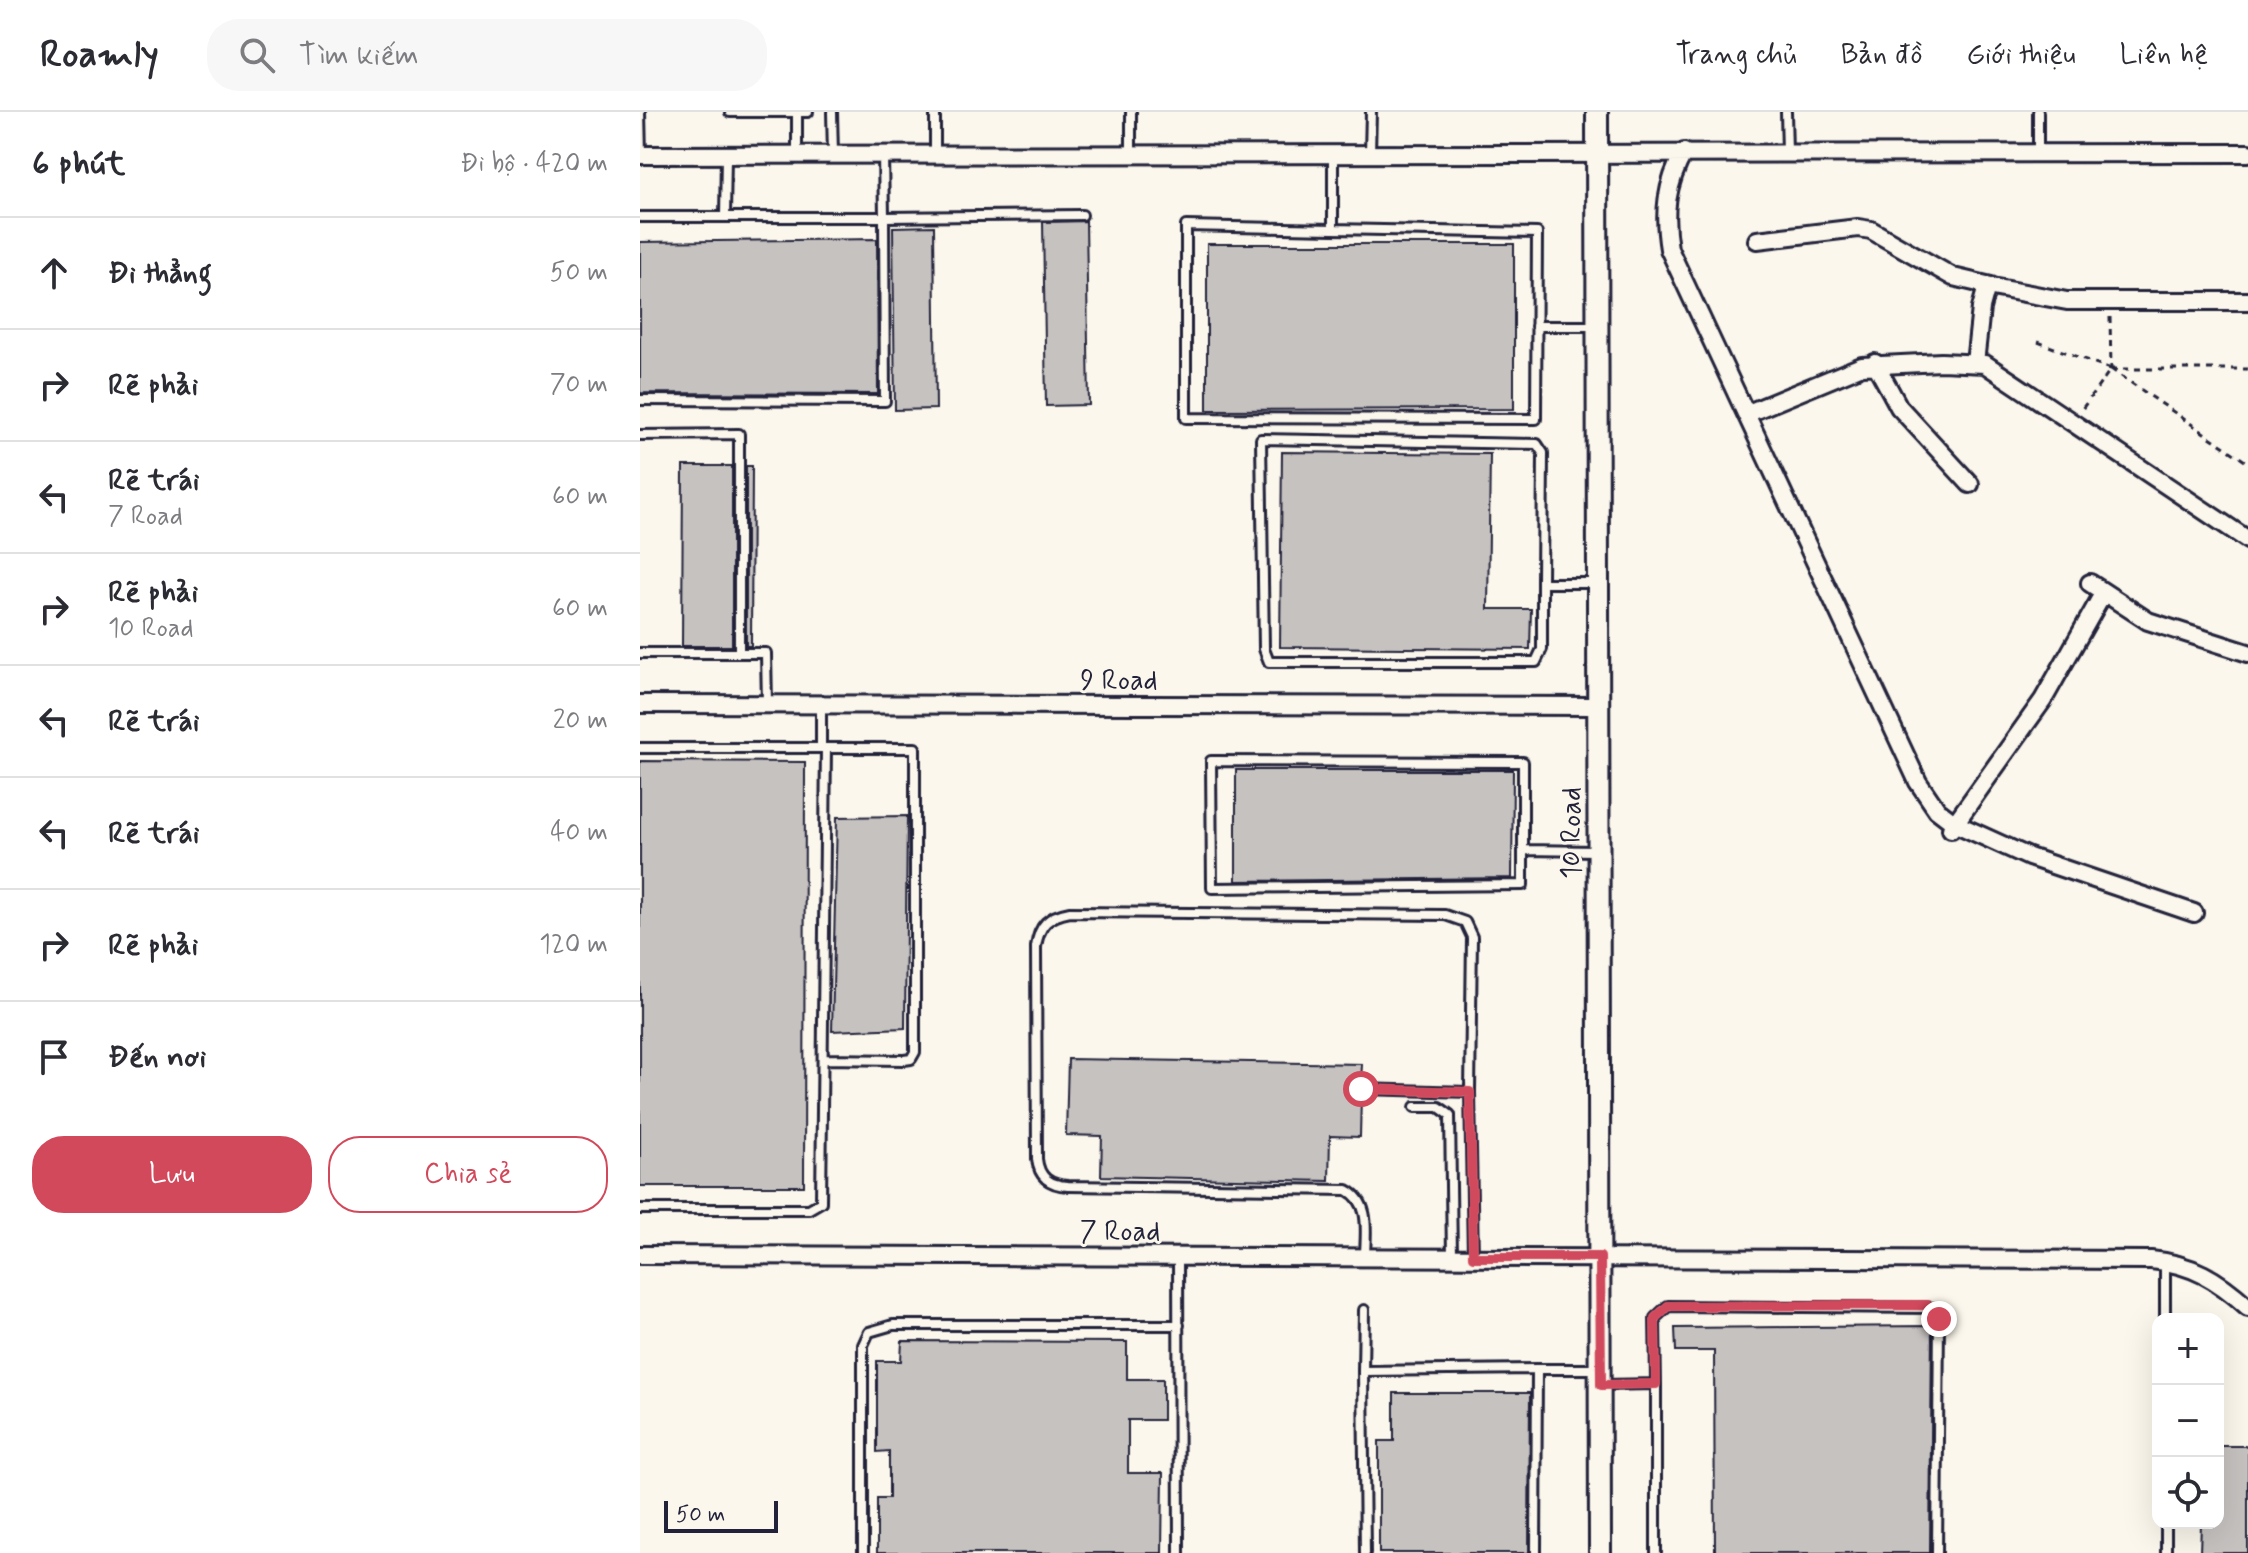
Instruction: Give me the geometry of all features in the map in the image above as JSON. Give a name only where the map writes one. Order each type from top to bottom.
[{"type":"street","name":"10 Road","points":[[1597,112],[1600,1553]]},
{"type":"street","points":[[1684,152],[1667,199],[1664,217],[1669,249],[1918,782],[1952,827],[2029,857],[2194,913]]},
{"type":"street","points":[[640,155],[2248,153]]},
{"type":"street","points":[[1757,240],[1858,228],[1871,230],[1953,277],[2067,301],[2248,301]]},
{"type":"street","points":[[1975,363],[1984,289],[1991,286]]},
{"type":"street","points":[[1746,414],[1875,363],[1975,363],[1999,372],[2245,533]]},
{"type":"street","points":[[1875,363],[1899,407],[1970,484]]},
{"type":"street","points":[[1952,827],[2043,700],[2097,588],[2148,621],[2248,653]]},
{"type":"street","name":"9 Road","points":[[640,704],[1597,706]]},
{"type":"street","name":"7 Road","points":[[640,1255],[2165,1261],[2181,1263],[2202,1273],[2248,1307]]},
{"type":"lane","points":[[640,112],[640,155]]},
{"type":"lane","points":[[730,112],[808,112]]},
{"type":"lane","points":[[832,112],[833,154]]},
{"type":"lane","points":[[935,112],[935,155]]},
{"type":"lane","points":[[1131,112],[1131,154]]},
{"type":"lane","points":[[1370,153],[1371,112]]},
{"type":"lane","points":[[1786,112],[1787,152]]},
{"type":"lane","points":[[2038,112],[2038,153]]},
{"type":"lane","points":[[797,114],[797,154]]},
{"type":"lane","points":[[1333,153],[1333,229]]},
{"type":"lane","points":[[725,217],[726,154]]},
{"type":"lane","points":[[640,400],[885,401],[883,154]]},
{"type":"lane","points":[[640,217],[1082,215]]},
{"type":"lane","points":[[1186,226],[1333,229],[1537,233],[1536,419],[1186,418],[1186,226]]},
{"type":"lane","points":[[1536,326],[1598,326]]},
{"type":"lane","points":[[640,435],[739,434],[739,653]]},
{"type":"lane","points":[[1261,439],[1537,444],[1543,453],[1542,583],[1542,649],[1536,662],[1269,662],[1264,649],[1261,439]]},
{"type":"lane","points":[[1542,583],[1598,583]]},
{"type":"lane","points":[[640,653],[766,653],[767,704]]},
{"type":"lane","points":[[640,1209],[816,1208],[823,1192],[821,704]]},
{"type":"lane","points":[[640,748],[915,748],[918,1037],[911,1059],[824,1059]]},
{"type":"lane","points":[[1211,761],[1523,762],[1523,850],[1523,885],[1212,888],[1211,761]]},
{"type":"lane","points":[[1523,850],[1598,851]]},
{"type":"lane","points":[[1365,1258],[1365,1209],[1347,1190],[1068,1186],[1045,1179],[1038,1170],[1037,1159],[1036,947],[1041,925],[1050,918],[1070,912],[1456,917],[1465,922],[1472,937],[1470,1092],[1473,1257]]},
{"type":"lane","points":[[1361,1089],[1470,1092]]},
{"type":"lane","points":[[1415,1107],[1439,1107],[1450,1115],[1452,1257]]},
{"type":"lane","points":[[1178,1256],[1179,1553]]},
{"type":"lane","points":[[2165,1261],[2165,1313]]},
{"type":"lane","points":[[1656,1553],[1655,1318],[1668,1306],[1935,1308],[1939,1319],[1937,1553]]},
{"type":"lane","points":[[1364,1310],[1365,1553]]},
{"type":"lane","points":[[863,1553],[863,1345],[869,1332],[893,1325],[1179,1325]]},
{"type":"lane","points":[[1536,1553],[1537,1369]]},
{"type":"lane","points":[[1363,1371],[1537,1369],[1656,1384]]},
{"type":"lane","points":[[2166,1529],[2166,1553]]},
{"type":"path","points":[[2082,409],[2111,369],[2110,316]]},
{"type":"path","points":[[2038,342],[2111,369],[2248,463]]},
{"type":"path","points":[[2111,369],[2248,369]]},
{"type":"building","points":[[1086,221],[1089,405],[1046,406],[1043,222]]},
{"type":"building","points":[[934,226],[936,409],[895,410],[893,227]]},
{"type":"building","points":[[877,239],[878,394],[640,393],[640,242]]},
{"type":"building","points":[[1207,244],[1514,244],[1514,409],[1207,410]]},
{"type":"building","points":[[1282,452],[1490,454],[1488,609],[1531,609],[1530,649],[1280,647]]},
{"type":"building","points":[[683,466],[732,466],[732,646],[682,646]]},
{"type":"building","points":[[746,466],[752,466],[751,646],[746,646]]},
{"type":"building","points":[[640,761],[805,762],[804,1186],[640,1186]]},
{"type":"building","points":[[1236,770],[1513,770],[1512,878],[1236,881]]},
{"type":"building","points":[[907,816],[905,1028],[832,1031],[837,817]]},
{"type":"building","points":[[1068,1059],[1362,1064],[1361,1082],[1354,1090],[1361,1096],[1360,1137],[1330,1136],[1329,1181],[1101,1176],[1102,1136],[1066,1135]]},
{"type":"building","points":[[1932,1326],[1930,1553],[1715,1553],[1714,1351],[1676,1351],[1675,1328]]},
{"type":"building","points":[[902,1341],[1127,1342],[1127,1379],[1163,1379],[1163,1420],[1128,1420],[1128,1473],[1163,1473],[1162,1553],[877,1553],[877,1498],[889,1498],[889,1451],[877,1452],[877,1361],[901,1361]]},
{"type":"building","points":[[1394,1393],[1530,1393],[1529,1553],[1379,1553],[1379,1441],[1394,1441]]},
{"type":"building","points":[[2224,1446],[2248,1446],[2248,1553],[2200,1553],[2201,1529],[2224,1529]]},
{"type":"route","points":[[1361,1089],[1470,1092],[1473,1257],[1600,1257],[1601,1385],[1656,1384],[1655,1318],[1668,1306],[1928,1305],[1935,1308],[1939,1319]]}]
